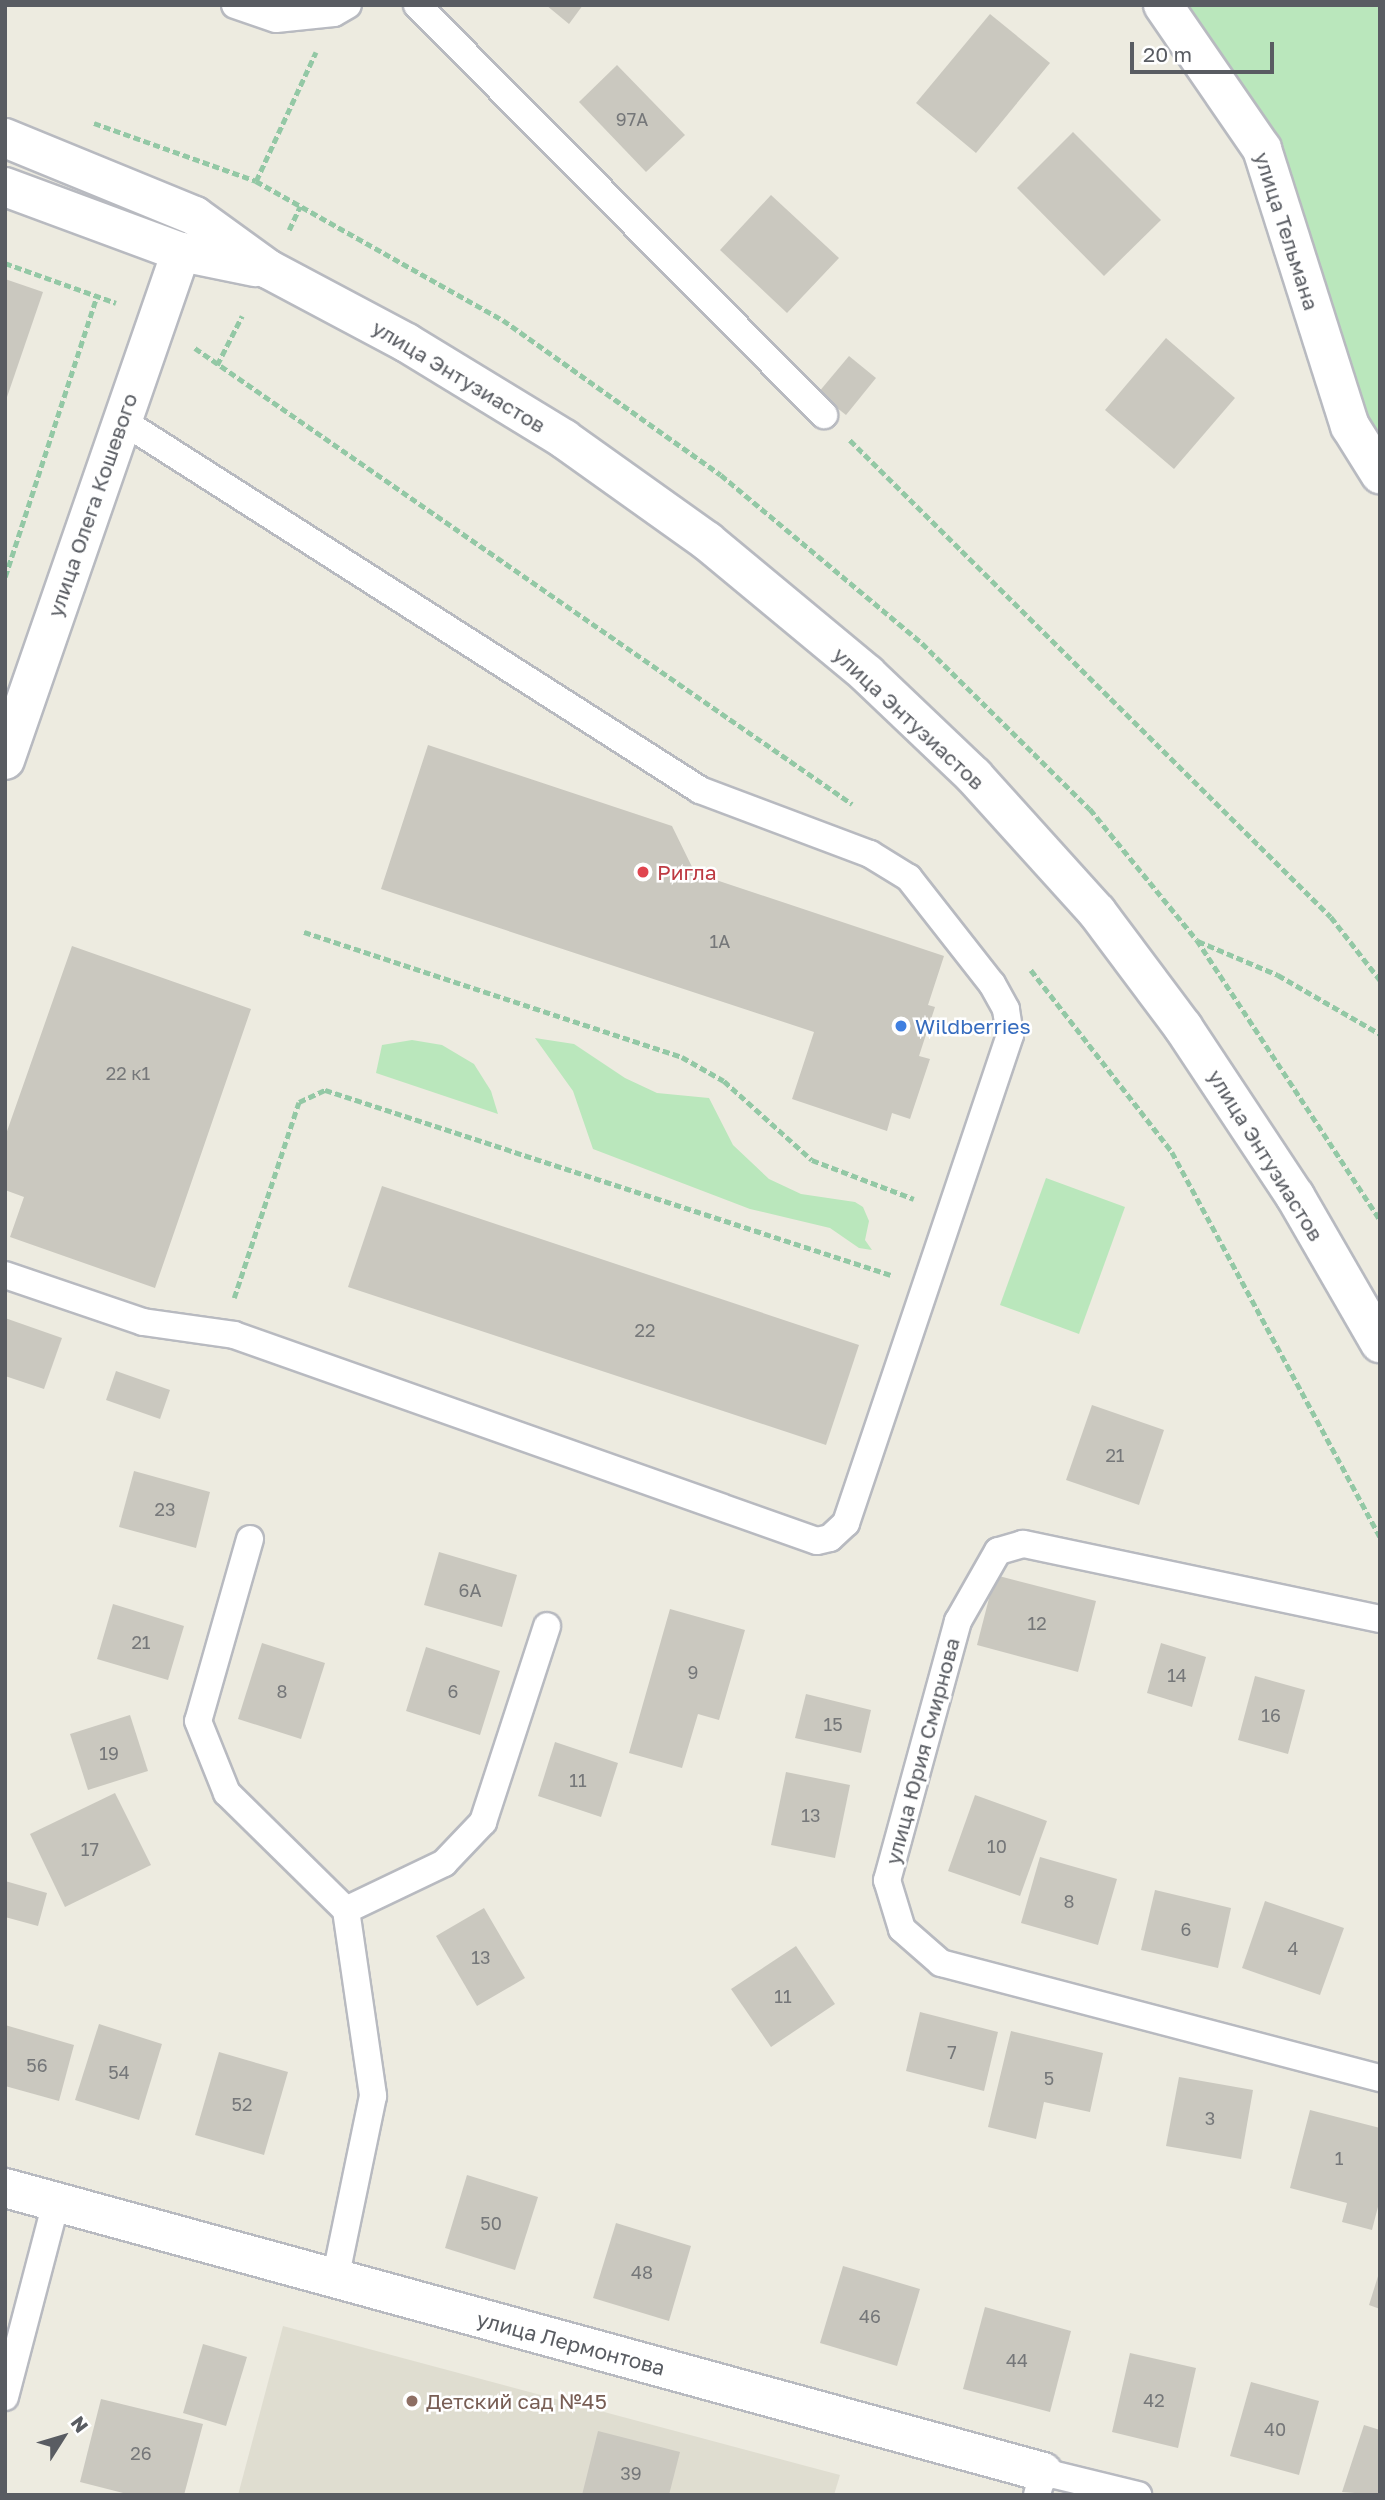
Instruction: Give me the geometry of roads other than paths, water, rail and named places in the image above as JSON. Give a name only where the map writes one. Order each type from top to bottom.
[{"type":"main road","name":"улица Тельмана","points":[[1163,5],[1262,149],[1350,426],[1380,474]]},
{"type":"main road","name":"улица Энтузиастов","points":[[5,138],[195,216],[268,269],[418,350],[564,439],[685,526],[867,674],[974,776],[1097,912],[1183,1027],[1294,1196],[1380,1343]]},
{"type":"main road","name":"улица Энтузиастов","points":[[5,187],[181,252],[268,269]]},
{"type":"main road","name":"улица Олега Кошевого","points":[[5,760],[121,420],[195,216]]},
{"type":"main road","name":"улица Лермонтова","points":[[5,2188],[335,2279],[1040,2483]]},
{"type":"lane","points":[[235,5],[276,19],[341,9]]},
{"type":"lane","points":[[417,5],[824,415]]},
{"type":"lane","points":[[5,1275],[143,1322],[223,1332],[817,1541],[830,1538],[846,1523],[1010,1035],[998,992],[922,890],[870,854],[700,790],[121,420]]},
{"type":"lane","points":[[250,1539],[198,1721],[227,1793],[346,1910],[373,2096],[335,2279]]},
{"type":"lane","name":"улица Юрия Смирнова","points":[[1380,1619],[1023,1544],[998,1550],[958,1621],[887,1880],[902,1929],[941,1963],[1380,2078]]},
{"type":"lane","points":[[346,1910],[444,1863],[483,1822],[547,1626]]},
{"type":"lane","points":[[5,2396],[56,2203]]},
{"type":"lane","name":"улица Лермонтова","points":[[1040,2483],[1138,2495]]},
{"type":"place","name":"Ригла","points":[[643,872]]},
{"type":"place","name":"Wildberries","points":[[901,1026]]},
{"type":"place","name":"Детский сад №45","points":[[412,2401]]}]
